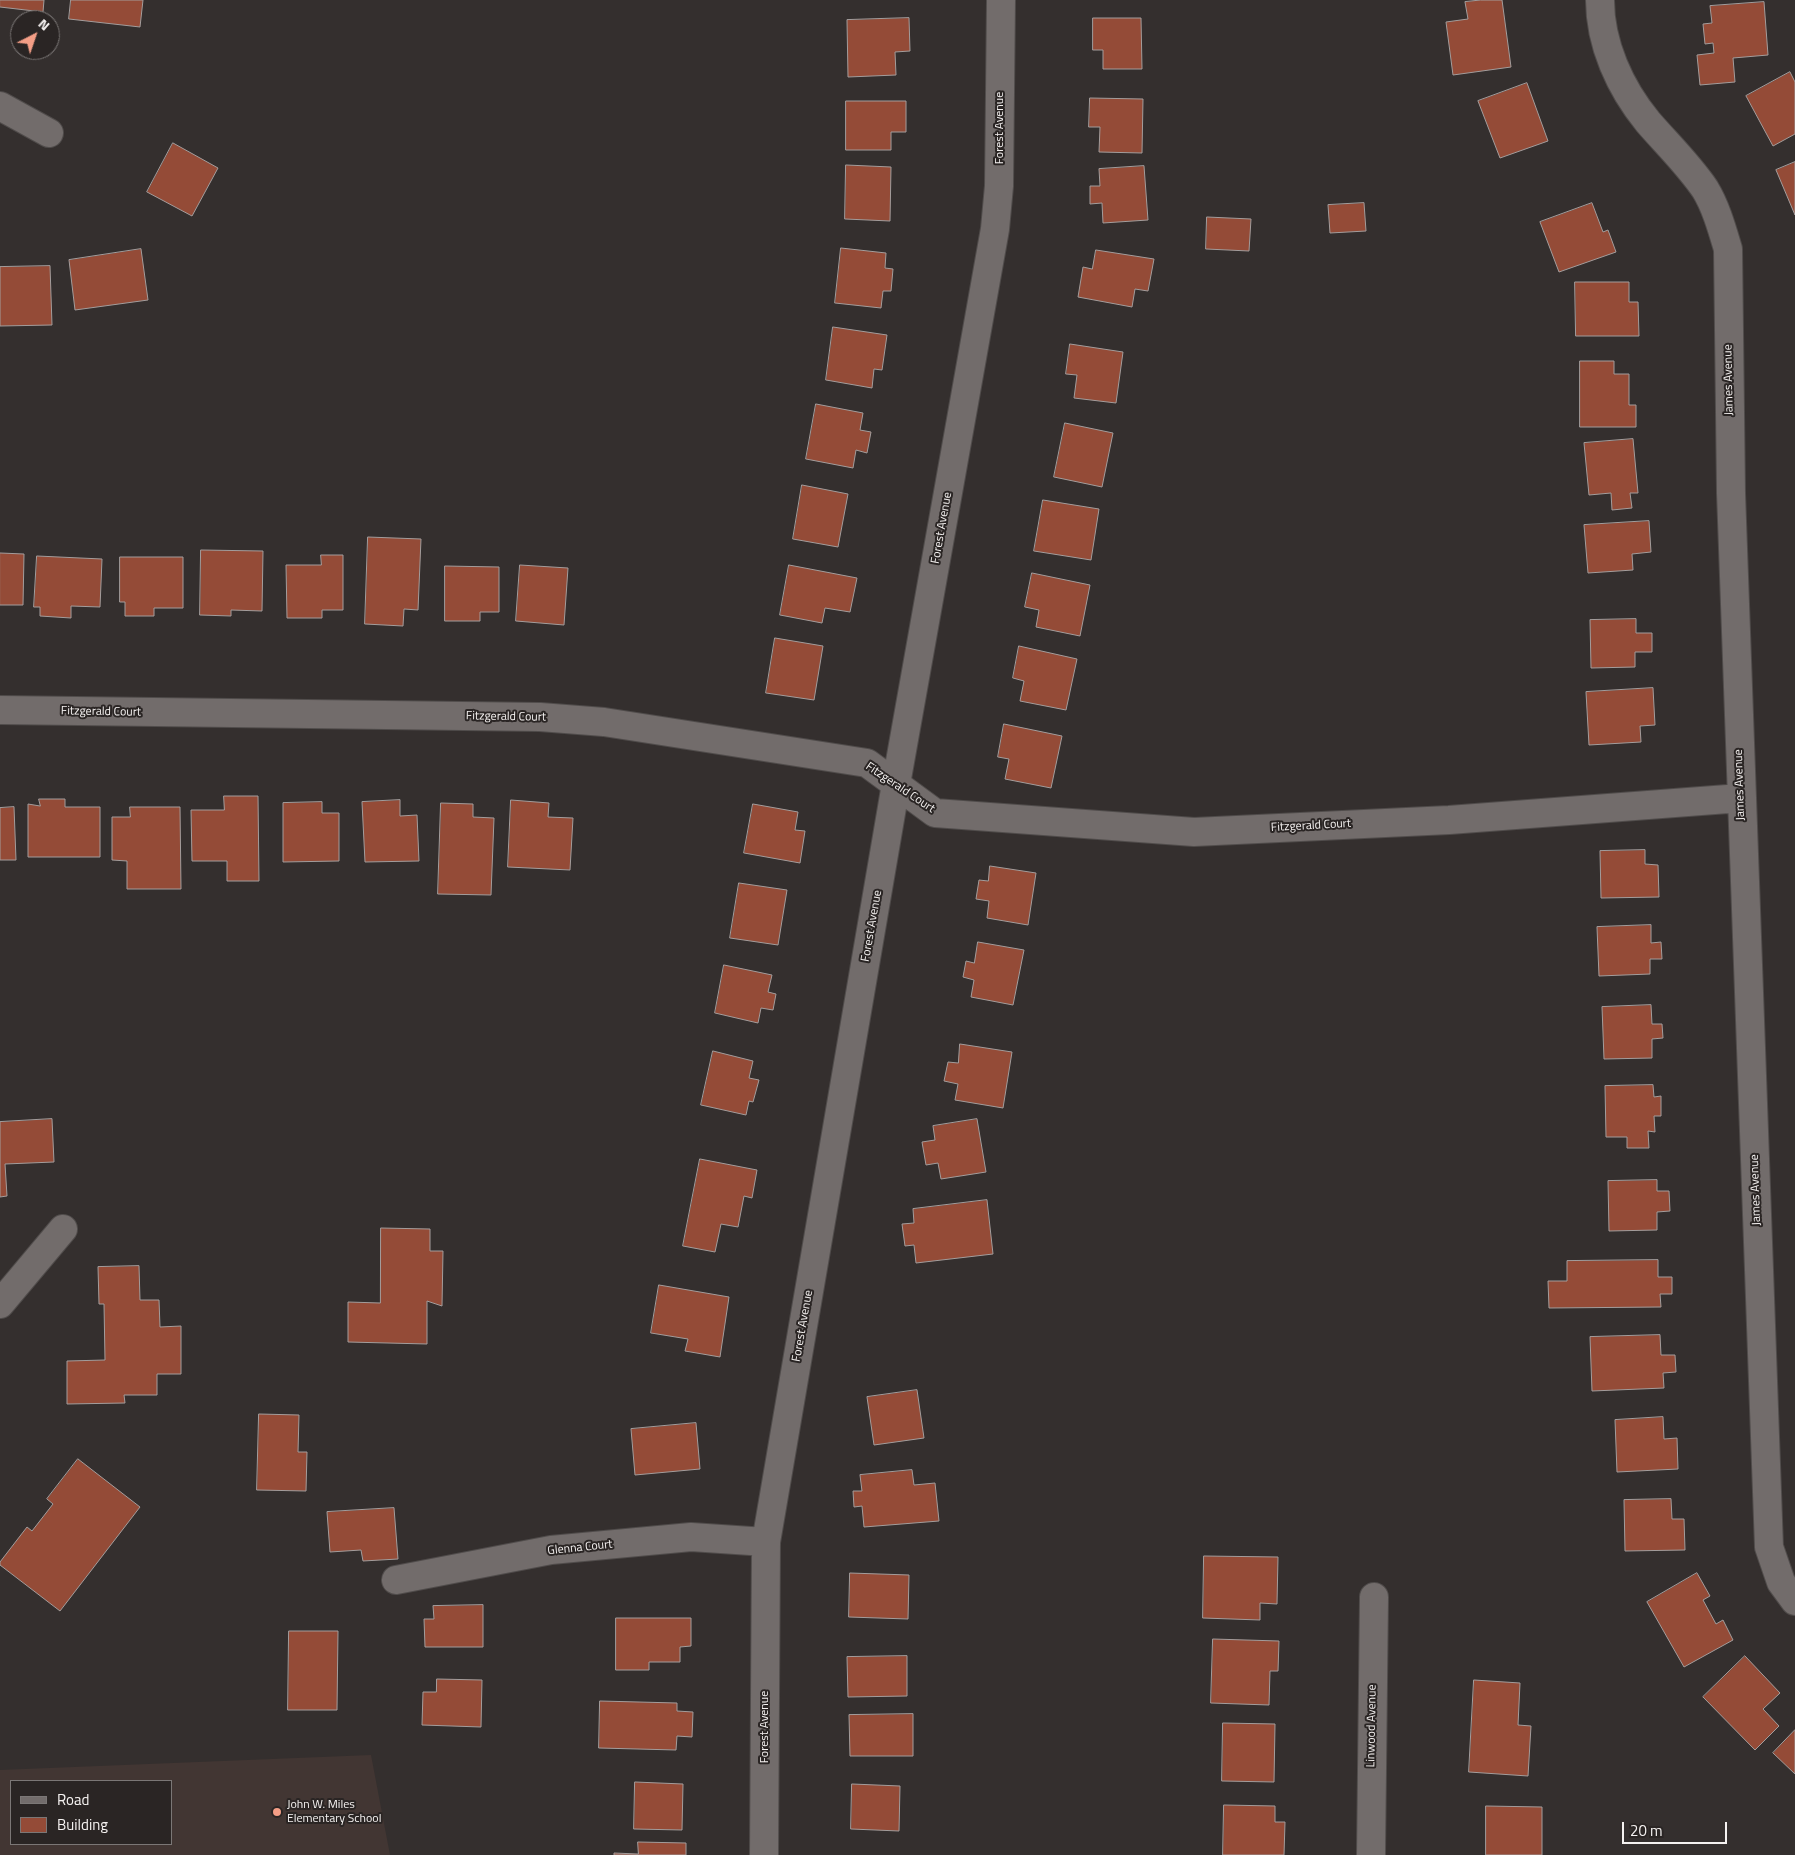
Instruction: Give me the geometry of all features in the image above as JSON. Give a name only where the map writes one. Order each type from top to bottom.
[{"type":"street","name":"Forest Avenue","points":[[764,1855],[766,1542],[896,784],[995,229],[999,186],[1001,0]]},
{"type":"street","name":"James Avenue","points":[[1600,0],[1600,17],[1608,50],[1623,87],[1647,121],[1685,163],[1705,190],[1718,216],[1728,249],[1731,493],[1769,1547],[1781,1582],[1795,1601]]},
{"type":"street","points":[[0,106],[50,133]]},
{"type":"street","name":"Fitzgerald Court","points":[[0,710],[540,717],[594,722],[867,763],[935,813],[1194,832],[1449,820],[1741,798]]},
{"type":"street","points":[[0,1304],[63,1228]]},
{"type":"street","name":"Glenna Court","points":[[396,1580],[551,1550],[691,1537],[766,1542]]},
{"type":"street","name":"Linwood Avenue","points":[[1371,1855],[1374,1597]]},
{"type":"shaded area","name":"John W. Miles Elementary School","points":[[371,1755],[390,1855],[0,1855],[0,1770]]},
{"type":"building","points":[[0,0],[44,0],[43,10],[0,7]]},
{"type":"building","points":[[71,0],[143,0],[140,27],[69,19]]},
{"type":"building","points":[[1502,0],[1511,67],[1453,75],[1446,22],[1468,19],[1465,2]]},
{"type":"building","points":[[1764,2],[1768,55],[1733,58],[1735,82],[1700,85],[1697,55],[1714,53],[1713,43],[1705,44],[1703,24],[1712,23],[1710,6]]},
{"type":"building","points":[[909,18],[910,51],[895,52],[896,75],[848,77],[847,20]]},
{"type":"building","points":[[1093,18],[1141,18],[1142,69],[1103,69],[1103,50],[1093,50]]},
{"type":"building","points":[[1790,72],[1795,82],[1795,134],[1773,146],[1746,96]]},
{"type":"building","points":[[1527,83],[1548,141],[1500,158],[1478,101]]},
{"type":"building","points":[[1090,98],[1143,99],[1142,153],[1099,152],[1100,127],[1089,127]]},
{"type":"building","points":[[846,101],[906,101],[906,132],[891,132],[891,150],[846,150]]},
{"type":"building","points":[[173,143],[218,168],[192,216],[147,192]]},
{"type":"building","points":[[1795,162],[1795,215],[1776,170]]},
{"type":"building","points":[[846,165],[891,167],[890,221],[845,219]]},
{"type":"building","points":[[1144,166],[1148,220],[1103,223],[1102,203],[1090,204],[1090,186],[1100,186],[1099,169]]},
{"type":"building","points":[[1364,203],[1366,231],[1330,233],[1328,205]]},
{"type":"building","points":[[1592,203],[1603,232],[1608,230],[1616,252],[1559,272],[1540,222]]},
{"type":"building","points":[[1207,217],[1251,219],[1249,251],[1206,249]]},
{"type":"building","points":[[841,248],[886,253],[885,268],[893,269],[891,291],[883,291],[881,308],[835,303]]},
{"type":"building","points":[[141,249],[148,300],[75,310],[69,260]]},
{"type":"building","points":[[1096,250],[1154,259],[1148,291],[1135,289],[1132,307],[1078,297],[1083,267],[1092,269]]},
{"type":"building","points":[[50,266],[52,325],[0,326],[0,267]]},
{"type":"building","points":[[1575,282],[1629,282],[1629,302],[1638,302],[1639,336],[1576,336]]},
{"type":"building","points":[[833,327],[887,335],[882,370],[874,369],[872,388],[826,380]]},
{"type":"building","points":[[1070,344],[1123,352],[1116,403],[1074,398],[1077,375],[1066,374]]},
{"type":"building","points":[[1580,361],[1614,361],[1614,374],[1629,374],[1629,405],[1636,405],[1636,427],[1580,427]]},
{"type":"building","points":[[816,404],[863,413],[860,430],[871,432],[867,453],[856,450],[853,468],[806,459]]},
{"type":"building","points":[[1065,423],[1113,433],[1102,487],[1054,477]]},
{"type":"building","points":[[1633,439],[1638,493],[1630,493],[1632,508],[1612,510],[1611,493],[1589,495],[1584,443]]},
{"type":"building","points":[[802,485],[848,494],[838,547],[793,539]]},
{"type":"building","points":[[1043,500],[1099,509],[1091,560],[1034,551]]},
{"type":"building","points":[[1649,521],[1651,552],[1632,554],[1633,570],[1588,573],[1584,525]]},
{"type":"building","points":[[368,537],[421,539],[418,610],[404,609],[403,626],[365,624]]},
{"type":"building","points":[[201,550],[263,551],[262,611],[231,610],[231,616],[200,615]]},
{"type":"building","points":[[0,553],[24,554],[23,605],[0,605]]},
{"type":"building","points":[[321,555],[343,555],[343,610],[322,610],[322,618],[287,618],[286,565],[321,565]]},
{"type":"building","points":[[37,556],[102,559],[100,607],[71,606],[71,618],[40,616],[40,607],[34,607]]},
{"type":"building","points":[[120,557],[183,557],[183,608],[154,608],[154,616],[125,616],[125,602],[120,602]]},
{"type":"building","points":[[520,565],[568,568],[564,625],[516,621]]},
{"type":"building","points":[[789,565],[857,578],[850,612],[825,608],[822,623],[780,615]]},
{"type":"building","points":[[445,566],[499,567],[499,612],[480,612],[480,621],[445,621]]},
{"type":"building","points":[[1032,573],[1090,585],[1080,636],[1036,627],[1039,610],[1025,607]]},
{"type":"building","points":[[1636,619],[1636,633],[1652,633],[1652,652],[1635,652],[1635,667],[1591,668],[1590,620]]},
{"type":"building","points":[[775,638],[823,646],[814,700],[766,693]]},
{"type":"building","points":[[1019,646],[1077,659],[1066,710],[1020,701],[1024,681],[1013,678]]},
{"type":"building","points":[[1653,688],[1655,725],[1640,726],[1641,742],[1589,745],[1586,692]]},
{"type":"building","points":[[1004,724],[1062,736],[1051,788],[1005,779],[1009,759],[998,757]]},
{"type":"building","points":[[224,796],[258,796],[259,881],[227,881],[227,861],[192,861],[191,810],[224,810]]},
{"type":"building","points":[[39,799],[65,799],[65,807],[100,807],[100,857],[28,857],[28,804],[40,806]]},
{"type":"building","points":[[400,800],[400,816],[417,815],[419,861],[365,862],[362,802]]},
{"type":"building","points":[[511,800],[549,803],[548,817],[573,818],[570,870],[508,867]]},
{"type":"building","points":[[322,802],[322,813],[339,813],[339,861],[283,862],[283,803]]},
{"type":"building","points":[[441,803],[473,804],[473,817],[494,818],[491,895],[438,894]]},
{"type":"building","points":[[753,804],[798,812],[795,830],[805,831],[800,863],[744,853]]},
{"type":"building","points":[[14,807],[16,860],[0,860],[0,808]]},
{"type":"building","points":[[130,807],[180,807],[181,889],[127,889],[127,861],[112,860],[112,817],[130,817]]},
{"type":"building","points":[[1645,850],[1645,864],[1658,865],[1659,897],[1601,898],[1600,851]]},
{"type":"building","points":[[990,866],[1036,873],[1028,925],[987,918],[989,901],[976,899],[979,880],[988,881]]},
{"type":"building","points":[[739,883],[787,890],[778,945],[730,938]]},
{"type":"building","points":[[1651,925],[1651,943],[1661,942],[1662,959],[1650,959],[1650,974],[1599,976],[1597,927]]},
{"type":"building","points":[[978,942],[1024,950],[1013,1005],[971,997],[974,980],[963,977],[966,961],[974,963]]},
{"type":"building","points":[[724,965],[772,975],[768,992],[776,994],[773,1010],[761,1008],[758,1023],[715,1013]]},
{"type":"building","points":[[1651,1005],[1652,1024],[1662,1024],[1663,1038],[1652,1039],[1652,1058],[1604,1059],[1602,1007]]},
{"type":"building","points":[[960,1044],[1012,1052],[1003,1108],[955,1100],[958,1084],[944,1081],[948,1062],[958,1063]]},
{"type":"building","points":[[713,1051],[753,1061],[749,1078],[759,1080],[753,1102],[749,1101],[746,1115],[701,1105]]},
{"type":"building","points":[[1653,1085],[1654,1097],[1661,1096],[1661,1116],[1654,1116],[1655,1132],[1648,1131],[1649,1148],[1627,1148],[1627,1137],[1606,1137],[1605,1086]]},
{"type":"building","points":[[52,1119],[54,1162],[5,1164],[7,1196],[0,1197],[0,1122]]},
{"type":"building","points":[[977,1119],[986,1172],[941,1179],[938,1163],[926,1165],[922,1142],[935,1140],[933,1126]]},
{"type":"building","points":[[700,1159],[757,1170],[752,1198],[744,1196],[738,1227],[721,1224],[715,1252],[683,1246]]},
{"type":"building","points":[[1657,1180],[1657,1191],[1669,1191],[1670,1211],[1657,1212],[1657,1230],[1609,1231],[1608,1181]]},
{"type":"building","points":[[987,1200],[993,1254],[916,1263],[914,1245],[905,1246],[902,1224],[914,1223],[913,1209]]},
{"type":"building","points":[[381,1228],[430,1229],[430,1251],[443,1251],[442,1306],[427,1301],[427,1344],[348,1342],[348,1302],[380,1303]]},
{"type":"building","points":[[1658,1260],[1658,1277],[1672,1277],[1672,1294],[1660,1294],[1661,1307],[1549,1308],[1548,1281],[1567,1281],[1567,1261]]},
{"type":"building","points":[[139,1266],[140,1300],[159,1300],[160,1327],[181,1326],[181,1374],[157,1374],[157,1395],[124,1395],[125,1403],[67,1404],[67,1361],[105,1360],[104,1304],[99,1304],[98,1267]]},
{"type":"building","points":[[659,1285],[729,1297],[720,1357],[685,1351],[688,1339],[651,1333]]},
{"type":"building","points":[[1660,1335],[1661,1355],[1675,1355],[1676,1372],[1663,1373],[1664,1388],[1592,1391],[1590,1337]]},
{"type":"building","points":[[917,1390],[924,1438],[874,1445],[867,1397]]},
{"type":"building","points":[[259,1414],[299,1415],[298,1452],[307,1452],[306,1491],[257,1490]]},
{"type":"building","points":[[1663,1417],[1664,1439],[1677,1438],[1678,1469],[1617,1472],[1615,1420]]},
{"type":"building","points":[[696,1423],[700,1469],[635,1475],[631,1429]]},
{"type":"building","points":[[78,1459],[140,1507],[60,1611],[0,1565],[0,1562],[27,1527],[32,1531],[53,1504],[47,1499]]},
{"type":"building","points":[[912,1470],[914,1485],[935,1483],[939,1521],[864,1527],[862,1506],[854,1507],[853,1491],[862,1491],[860,1475]]},
{"type":"building","points":[[1671,1499],[1672,1519],[1684,1519],[1685,1550],[1625,1551],[1624,1500]]},
{"type":"building","points":[[394,1508],[398,1559],[363,1561],[361,1550],[330,1552],[327,1512]]},
{"type":"building","points":[[1204,1556],[1278,1557],[1277,1604],[1260,1603],[1260,1620],[1203,1618]]},
{"type":"building","points":[[850,1573],[909,1575],[908,1619],[849,1617]]},
{"type":"building","points":[[1697,1573],[1710,1596],[1703,1600],[1716,1624],[1723,1620],[1733,1640],[1684,1667],[1647,1602]]},
{"type":"building","points":[[483,1605],[483,1647],[425,1647],[424,1619],[434,1619],[433,1606]]},
{"type":"building","points":[[616,1618],[691,1618],[691,1646],[680,1647],[680,1662],[649,1662],[649,1670],[616,1670]]},
{"type":"building","points":[[289,1631],[338,1631],[337,1710],[288,1710]]},
{"type":"building","points":[[1213,1639],[1279,1641],[1278,1671],[1270,1671],[1269,1705],[1211,1703]]},
{"type":"building","points":[[907,1656],[907,1696],[848,1697],[847,1657]]},
{"type":"building","points":[[1745,1656],[1780,1693],[1763,1709],[1779,1726],[1755,1750],[1703,1697]]},
{"type":"building","points":[[437,1679],[482,1680],[481,1727],[422,1725],[423,1692],[436,1692]]},
{"type":"building","points":[[1474,1680],[1520,1683],[1518,1725],[1531,1726],[1528,1776],[1469,1772]]},
{"type":"building","points":[[600,1701],[677,1703],[677,1711],[693,1712],[692,1737],[677,1736],[676,1750],[599,1748]]},
{"type":"building","points":[[913,1714],[913,1756],[850,1756],[849,1715]]},
{"type":"building","points":[[1223,1723],[1275,1724],[1274,1782],[1222,1781]]},
{"type":"building","points":[[1795,1730],[1795,1774],[1773,1753]]},
{"type":"building","points":[[635,1782],[683,1784],[682,1830],[634,1829]]},
{"type":"building","points":[[852,1784],[900,1786],[899,1831],[851,1829]]},
{"type":"building","points":[[1224,1805],[1275,1806],[1275,1822],[1285,1822],[1284,1855],[1223,1855]]},
{"type":"building","points":[[1486,1806],[1542,1807],[1542,1855],[1486,1855]]},
{"type":"building","points":[[638,1842],[686,1843],[686,1855],[614,1855],[614,1853],[638,1854]]},
{"type":"place","name":"John W. Miles Elementary School","points":[[277,1812]]}]
